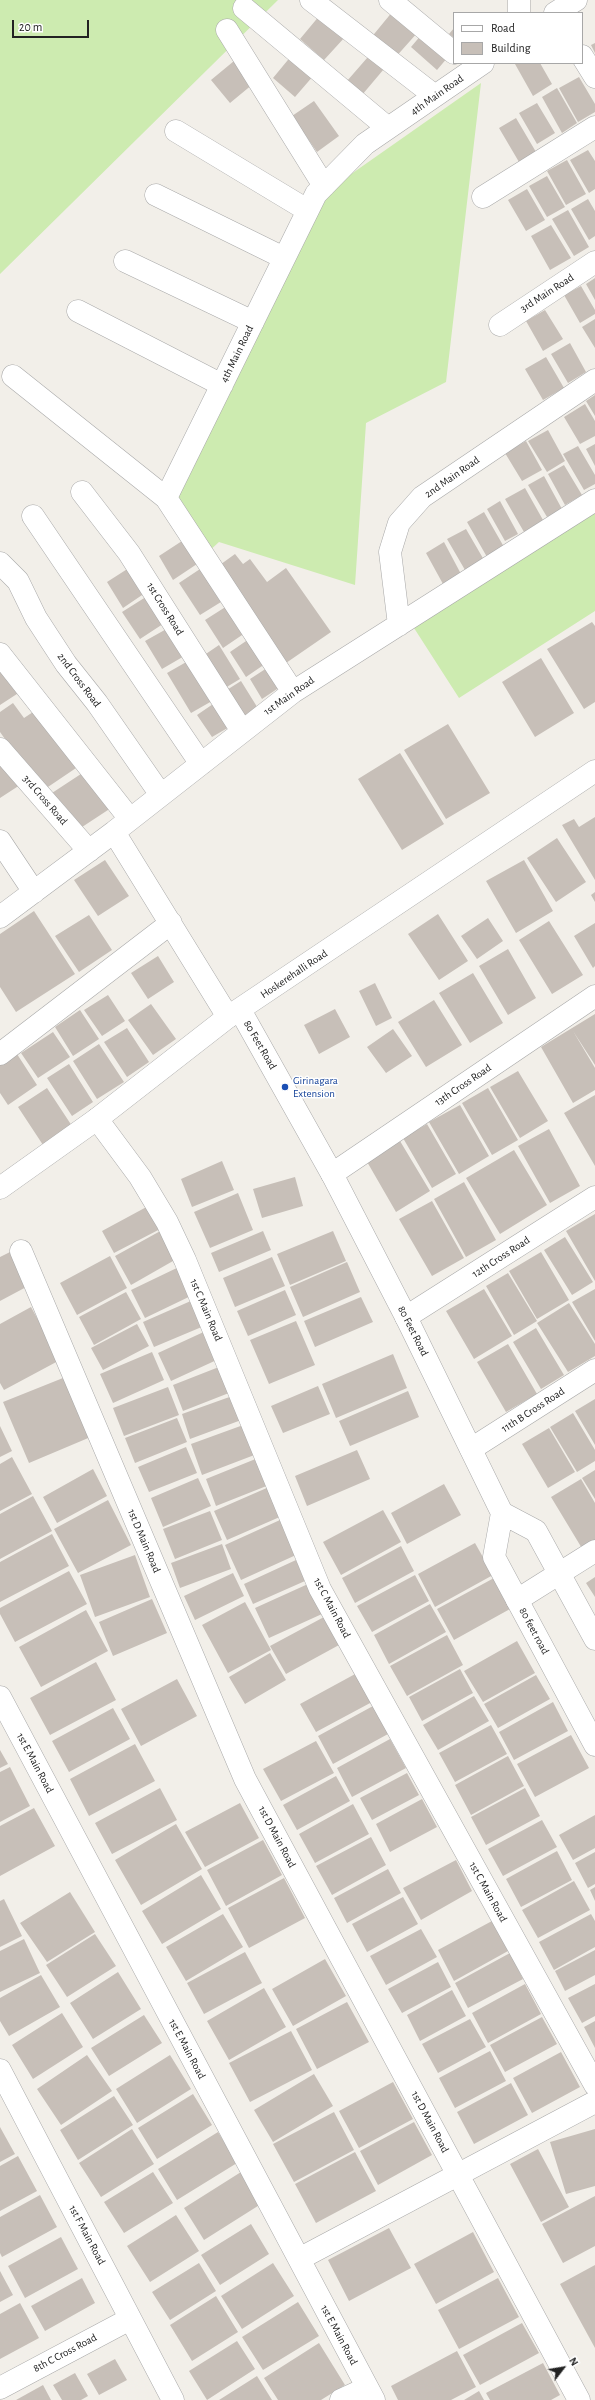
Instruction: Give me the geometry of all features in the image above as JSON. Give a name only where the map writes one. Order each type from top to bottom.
[{"type":"street","points":[[311,0],[436,96]]},
{"type":"street","points":[[390,0],[453,52]]},
{"type":"street","points":[[518,0],[519,12]]},
{"type":"street","points":[[557,12],[576,0]]},
{"type":"street","points":[[244,8],[388,128]]},
{"type":"street","points":[[227,30],[324,186]]},
{"type":"street","points":[[583,58],[595,77]]},
{"type":"street","name":"4th Main Road","points":[[166,498],[316,194],[365,144],[436,96],[474,65]]},
{"type":"street","points":[[483,197],[595,126]]},
{"type":"street","points":[[176,131],[308,210]]},
{"type":"street","points":[[156,196],[284,258]]},
{"type":"street","points":[[125,261],[253,322]]},
{"type":"street","name":"3rd Main Road","points":[[500,325],[595,262]]},
{"type":"street","points":[[78,310],[222,385]]},
{"type":"street","points":[[13,376],[166,498],[293,692]]},
{"type":"street","name":"2nd Main Road","points":[[399,625],[390,552],[399,523],[422,497],[595,380]]},
{"type":"street","name":"1st Cross Road","points":[[82,492],[129,553],[242,731]]},
{"type":"street","name":"1st Main Road","points":[[0,917],[122,826],[293,692],[595,500]]},
{"type":"street","points":[[33,516],[201,764]]},
{"type":"street","name":"2nd Cross Road","points":[[0,563],[18,581],[36,618],[161,796]]},
{"type":"street","name":"80 Feet Road","points":[[0,654],[122,826],[171,923],[234,1014],[332,1174],[406,1317],[502,1513]]},
{"type":"street","name":"3rd Cross Road","points":[[0,749],[89,851]]},
{"type":"street","name":"Hoskerehalli Road","points":[[0,1188],[97,1119],[234,1014],[595,771]]},
{"type":"street","points":[[0,841],[34,892]]},
{"type":"street","points":[[0,1054],[171,923]]},
{"type":"street","name":"13th Cross Road","points":[[332,1174],[595,996]]},
{"type":"street","name":"1st C Main Road","points":[[97,1119],[140,1177],[167,1222],[185,1260],[320,1589],[595,2085]]},
{"type":"street","name":"12th Cross Road","points":[[406,1317],[595,1197]]},
{"type":"street","name":"1st D Main Road","points":[[21,1251],[245,1779],[579,2400]]},
{"type":"street","name":"11th B Cross Road","points":[[471,1449],[595,1370]]},
{"type":"street","points":[[502,1513],[536,1531],[560,1572],[595,1639]]},
{"type":"street","name":"80 feet road","points":[[502,1513],[494,1557],[595,1745]]},
{"type":"street","points":[[517,1600],[595,1551]]},
{"type":"street","name":"1st E Main Road","points":[[0,1697],[371,2394]]},
{"type":"street","name":"1st F Main Road","points":[[0,2070],[173,2400]]},
{"type":"street","points":[[299,2259],[459,2176],[595,2102]]},
{"type":"street","name":"8th C Cross Road","points":[[0,2388],[130,2319]]},
{"type":"street","points":[[341,2400],[371,2394]]},
{"type":"green space","points":[[0,0],[278,0],[0,274]]},
{"type":"green space","points":[[481,83],[446,382],[366,423],[355,585],[219,542],[206,554],[173,498],[327,191]]},
{"type":"green space","points":[[595,512],[595,611],[459,698],[414,628]]},
{"type":"building","points":[[393,11],[418,32],[394,59],[370,39]]},
{"type":"building","points":[[320,15],[345,37],[324,60],[300,39]]},
{"type":"building","points":[[453,29],[453,37],[449,34]]},
{"type":"building","points":[[422,34],[448,57],[437,70],[411,47]]},
{"type":"building","points":[[595,43],[595,53],[591,45]]},
{"type":"building","points":[[374,50],[389,63],[362,95],[347,81]]},
{"type":"building","points":[[292,55],[314,75],[295,97],[273,78]]},
{"type":"building","points":[[234,61],[253,84],[230,103],[211,80]]},
{"type":"building","points":[[515,64],[541,64],[552,84],[533,96]]},
{"type":"building","points":[[579,77],[595,104],[595,112],[578,122],[559,88]]},
{"type":"building","points":[[557,88],[577,123],[562,133],[542,97]]},
{"type":"building","points":[[314,101],[339,136],[317,152],[292,116]]},
{"type":"building","points":[[537,103],[555,133],[537,144],[519,113]]},
{"type":"building","points":[[516,118],[536,152],[519,162],[499,128]]},
{"type":"building","points":[[588,150],[595,161],[595,189],[589,193],[570,160]]},
{"type":"building","points":[[567,160],[586,194],[566,205],[547,171]]},
{"type":"building","points":[[547,176],[565,207],[547,217],[529,186]]},
{"type":"building","points":[[527,189],[545,220],[526,231],[508,200]]},
{"type":"building","points":[[588,199],[595,211],[595,236],[589,240],[571,209]]},
{"type":"building","points":[[568,210],[589,247],[574,256],[552,219]]},
{"type":"building","points":[[551,225],[571,258],[550,270],[531,236]]},
{"type":"building","points":[[595,278],[595,300],[586,284]]},
{"type":"building","points":[[581,286],[595,310],[595,314],[580,323],[564,295]]},
{"type":"building","points":[[545,310],[563,339],[543,351],[526,321]]},
{"type":"building","points":[[595,319],[595,348],[582,327]]},
{"type":"building","points":[[570,343],[586,372],[568,383],[551,354]]},
{"type":"building","points":[[546,357],[564,388],[543,400],[525,369]]},
{"type":"building","points":[[595,395],[595,416],[586,401]]},
{"type":"building","points":[[585,404],[595,421],[595,436],[580,444],[564,417]]},
{"type":"building","points":[[548,430],[565,461],[547,472],[528,441]]},
{"type":"building","points":[[526,441],[542,470],[522,481],[505,453]]},
{"type":"building","points":[[595,444],[595,466],[586,449]]},
{"type":"building","points":[[578,446],[595,475],[595,484],[584,490],[563,454]]},
{"type":"building","points":[[564,465],[582,495],[565,505],[548,474]]},
{"type":"building","points":[[544,476],[562,509],[547,517],[528,485]]},
{"type":"building","points":[[525,488],[543,520],[524,532],[505,499]]},
{"type":"building","points":[[500,501],[518,534],[505,541],[487,509]]},
{"type":"building","points":[[484,512],[504,547],[487,557],[467,522]]},
{"type":"building","points":[[466,529],[484,560],[465,570],[447,539]]},
{"type":"building","points":[[182,541],[197,564],[173,580],[159,556]]},
{"type":"building","points":[[444,542],[461,574],[443,584],[426,553]]},
{"type":"building","points":[[235,554],[243,564],[250,559],[267,582],[286,568],[331,632],[286,663],[217,567]]},
{"type":"building","points":[[132,566],[148,591],[123,608],[107,582]]},
{"type":"building","points":[[200,569],[221,602],[200,615],[179,583]]},
{"type":"building","points":[[149,595],[166,622],[140,639],[122,612]]},
{"type":"building","points":[[227,606],[245,633],[223,648],[205,620]]},
{"type":"building","points":[[592,622],[595,626],[595,702],[584,709],[547,649]]},
{"type":"building","points":[[170,627],[186,655],[162,669],[145,641]]},
{"type":"building","points":[[249,639],[265,664],[246,677],[230,652]]},
{"type":"building","points":[[219,645],[240,679],[220,691],[200,658]]},
{"type":"building","points":[[541,658],[574,713],[535,737],[502,682]]},
{"type":"building","points":[[0,661],[20,692],[0,705]]},
{"type":"building","points":[[188,661],[212,701],[191,713],[167,673]]},
{"type":"building","points":[[270,666],[283,685],[262,699],[250,679]]},
{"type":"building","points":[[241,681],[259,710],[240,722],[222,693]]},
{"type":"building","points":[[216,702],[231,726],[212,737],[197,715]]},
{"type":"building","points":[[13,703],[24,718],[39,708],[79,766],[42,791],[0,732],[0,712]]},
{"type":"building","points":[[448,724],[490,793],[446,819],[404,750]]},
{"type":"building","points":[[400,753],[444,824],[402,850],[358,779]]},
{"type":"building","points":[[0,758],[20,785],[0,798]]},
{"type":"building","points":[[87,770],[111,808],[76,831],[52,793]]},
{"type":"building","points":[[595,817],[595,880],[562,825],[574,819],[579,827]]},
{"type":"building","points":[[557,838],[586,882],[556,902],[527,858]]},
{"type":"building","points":[[105,860],[129,896],[98,916],[74,880]]},
{"type":"building","points":[[524,860],[553,911],[516,933],[486,881]]},
{"type":"building","points":[[595,892],[595,902],[591,895]]},
{"type":"building","points":[[34,911],[75,974],[16,1012],[0,987],[0,934]]},
{"type":"building","points":[[438,914],[468,961],[439,980],[408,934]]},
{"type":"building","points":[[89,915],[112,950],[79,972],[55,936]]},
{"type":"building","points":[[488,918],[503,941],[477,959],[461,936]]},
{"type":"building","points":[[549,921],[583,975],[552,994],[519,940]]},
{"type":"building","points":[[595,923],[595,966],[593,968],[574,936]]},
{"type":"building","points":[[508,949],[536,998],[508,1015],[479,966]]},
{"type":"building","points":[[158,956],[174,982],[148,999],[131,973]]},
{"type":"building","points":[[473,973],[503,1023],[470,1043],[439,993]]},
{"type":"building","points":[[375,983],[392,1018],[376,1026],[359,991]]},
{"type":"building","points":[[108,995],[125,1021],[102,1036],[84,1010]]},
{"type":"building","points":[[434,1000],[462,1045],[426,1067],[398,1022]]},
{"type":"building","points":[[151,1004],[176,1039],[153,1055],[128,1020]]},
{"type":"building","points":[[335,1009],[350,1037],[319,1054],[304,1025]]},
{"type":"building","points":[[80,1010],[99,1039],[73,1056],[55,1027]]},
{"type":"building","points":[[595,1014],[595,1065],[573,1031],[595,1068],[595,1090],[573,1103],[541,1047]]},
{"type":"building","points":[[127,1028],[149,1062],[127,1077],[104,1042]]},
{"type":"building","points":[[393,1029],[412,1056],[386,1073],[367,1047]]},
{"type":"building","points":[[53,1032],[70,1057],[38,1078],[21,1053]]},
{"type":"building","points":[[99,1044],[124,1082],[97,1099],[73,1061]]},
{"type":"building","points":[[17,1054],[37,1085],[8,1105],[0,1093],[0,1065]]},
{"type":"building","points":[[69,1064],[93,1102],[72,1116],[47,1078]]},
{"type":"building","points":[[518,1071],[548,1121],[520,1138],[490,1087]]},
{"type":"building","points":[[47,1088],[72,1126],[43,1145],[18,1107]]},
{"type":"building","points":[[488,1088],[518,1140],[492,1155],[462,1103]]},
{"type":"building","points":[[595,1095],[595,1166],[564,1113]]},
{"type":"building","points":[[460,1105],[489,1156],[459,1174],[429,1122]]},
{"type":"building","points":[[427,1124],[456,1174],[432,1188],[403,1138]]},
{"type":"building","points":[[549,1129],[580,1186],[550,1203],[518,1146]]},
{"type":"building","points":[[400,1141],[430,1191],[396,1212],[366,1160]]},
{"type":"building","points":[[514,1150],[547,1205],[500,1234],[466,1178]]},
{"type":"building","points":[[222,1161],[234,1190],[192,1207],[181,1179]]},
{"type":"building","points":[[295,1177],[303,1206],[262,1218],[253,1189]]},
{"type":"building","points":[[464,1182],[496,1240],[466,1257],[434,1199]]},
{"type":"building","points":[[238,1193],[253,1230],[210,1248],[194,1212]]},
{"type":"building","points":[[432,1201],[464,1258],[432,1276],[399,1219]]},
{"type":"building","points":[[152,1204],[164,1227],[114,1253],[102,1231]]},
{"type":"building","points":[[595,1214],[595,1281],[566,1231]]},
{"type":"building","points":[[164,1229],[180,1257],[131,1285],[115,1256]]},
{"type":"building","points":[[263,1231],[271,1250],[219,1272],[211,1253]]},
{"type":"building","points":[[333,1231],[346,1261],[290,1285],[277,1254]]},
{"type":"building","points":[[565,1237],[593,1282],[572,1295],[544,1250]]},
{"type":"building","points":[[12,1251],[30,1285],[0,1301],[0,1257]]},
{"type":"building","points":[[541,1252],[569,1300],[537,1319],[509,1271]]},
{"type":"building","points":[[110,1256],[127,1288],[77,1315],[60,1283]]},
{"type":"building","points":[[272,1257],[285,1286],[235,1307],[223,1278]]},
{"type":"building","points":[[347,1262],[360,1292],[303,1317],[290,1287]]},
{"type":"building","points":[[183,1265],[197,1293],[145,1318],[131,1290]]},
{"type":"building","points":[[508,1273],[537,1321],[514,1335],[486,1286]]},
{"type":"building","points":[[484,1289],[512,1336],[474,1359],[446,1311]]},
{"type":"building","points":[[595,1289],[595,1341],[572,1302]]},
{"type":"building","points":[[285,1290],[296,1315],[248,1336],[237,1311]]},
{"type":"building","points":[[126,1292],[141,1319],[94,1345],[79,1317]]},
{"type":"building","points":[[361,1297],[373,1322],[315,1347],[304,1321]]},
{"type":"building","points":[[193,1300],[204,1326],[154,1347],[143,1322]]},
{"type":"building","points":[[569,1303],[595,1344],[595,1356],[568,1372],[537,1323]]},
{"type":"building","points":[[31,1307],[60,1360],[4,1390],[0,1383],[0,1324]]},
{"type":"building","points":[[296,1321],[315,1365],[269,1384],[250,1340]]},
{"type":"building","points":[[137,1324],[149,1346],[103,1370],[91,1348]]},
{"type":"building","points":[[536,1328],[564,1375],[541,1389],[513,1342]]},
{"type":"building","points":[[208,1330],[221,1358],[171,1381],[158,1353]]},
{"type":"building","points":[[508,1344],[537,1394],[506,1412],[477,1362]]},
{"type":"building","points":[[152,1352],[164,1380],[113,1403],[100,1374]]},
{"type":"building","points":[[393,1354],[407,1388],[336,1418],[322,1384]]},
{"type":"building","points":[[224,1365],[234,1391],[183,1411],[173,1385]]},
{"type":"building","points":[[68,1376],[93,1436],[29,1463],[3,1402]]},
{"type":"building","points":[[318,1386],[330,1414],[283,1433],[271,1406]]},
{"type":"building","points":[[168,1387],[179,1415],[124,1436],[113,1408]]},
{"type":"building","points":[[408,1391],[419,1417],[350,1446],[339,1421]]},
{"type":"building","points":[[235,1395],[244,1419],[190,1439],[182,1414]]},
{"type":"building","points":[[595,1399],[595,1445],[575,1411]]},
{"type":"building","points":[[573,1413],[595,1450],[595,1461],[577,1472],[550,1427]]},
{"type":"building","points":[[177,1418],[187,1442],[135,1463],[125,1438]]},
{"type":"building","points":[[246,1424],[257,1454],[202,1475],[191,1444]]},
{"type":"building","points":[[0,1426],[12,1451],[0,1457]]},
{"type":"building","points":[[549,1428],[575,1472],[548,1488],[522,1444]]},
{"type":"building","points":[[186,1447],[197,1473],[149,1492],[138,1467]]},
{"type":"building","points":[[357,1450],[370,1479],[307,1506],[295,1476]]},
{"type":"building","points":[[12,1457],[32,1494],[0,1511],[0,1464]]},
{"type":"building","points":[[258,1458],[269,1485],[216,1506],[206,1479]]},
{"type":"building","points":[[93,1469],[107,1496],[57,1523],[43,1497]]},
{"type":"building","points":[[595,1470],[595,1499],[582,1478]]},
{"type":"building","points":[[198,1478],[211,1506],[163,1527],[151,1498]]},
{"type":"building","points":[[581,1479],[595,1503],[595,1543],[583,1550],[551,1497]]},
{"type":"building","points":[[444,1484],[461,1515],[407,1544],[391,1513]]},
{"type":"building","points":[[269,1487],[282,1516],[227,1540],[214,1511]]},
{"type":"building","points":[[33,1496],[52,1531],[0,1559],[0,1514]]},
{"type":"building","points":[[108,1500],[131,1545],[78,1573],[54,1529]]},
{"type":"building","points":[[383,1510],[401,1542],[341,1575],[323,1542]]},
{"type":"building","points":[[210,1511],[222,1540],[175,1559],[163,1529]]},
{"type":"building","points":[[280,1520],[296,1555],[241,1580],[225,1545]]},
{"type":"building","points":[[52,1534],[69,1566],[0,1602],[0,1562]]},
{"type":"building","points":[[475,1543],[493,1575],[435,1607],[418,1574]]},
{"type":"building","points":[[222,1544],[231,1569],[180,1588],[171,1563]]},
{"type":"building","points":[[401,1546],[414,1571],[355,1603],[342,1578]]},
{"type":"building","points":[[135,1555],[150,1597],[95,1617],[80,1575]]},
{"type":"building","points":[[296,1560],[305,1581],[253,1604],[244,1584]]},
{"type":"building","points":[[69,1571],[87,1604],[15,1642],[0,1614],[0,1608]]},
{"type":"building","points":[[233,1573],[244,1596],[195,1620],[184,1596]]},
{"type":"building","points":[[415,1575],[429,1601],[372,1632],[357,1606]]},
{"type":"building","points":[[595,1577],[595,1597],[586,1583]]},
{"type":"building","points":[[494,1578],[510,1609],[454,1640],[437,1609]]},
{"type":"building","points":[[308,1584],[322,1614],[269,1638],[255,1608]]},
{"type":"building","points":[[152,1599],[167,1633],[113,1656],[99,1622]]},
{"type":"building","points":[[245,1602],[271,1650],[228,1673],[202,1625]]},
{"type":"building","points":[[430,1604],[446,1632],[389,1664],[374,1635]]},
{"type":"building","points":[[86,1610],[108,1651],[41,1687],[19,1647]]},
{"type":"building","points":[[324,1617],[339,1645],[286,1674],[270,1646]]},
{"type":"building","points":[[447,1635],[463,1665],[407,1696],[390,1666]]},
{"type":"building","points":[[517,1641],[535,1673],[483,1702],[464,1671]]},
{"type":"building","points":[[270,1653],[286,1680],[245,1704],[229,1677]]},
{"type":"building","points":[[96,1662],[116,1700],[50,1735],[30,1698]]},
{"type":"building","points":[[460,1669],[473,1693],[422,1721],[409,1697]]},
{"type":"building","points":[[357,1673],[372,1702],[316,1732],[300,1704]]},
{"type":"building","points":[[536,1675],[550,1699],[498,1728],[484,1704]]},
{"type":"building","points":[[177,1679],[197,1716],[141,1746],[121,1709]]},
{"type":"building","points":[[474,1696],[489,1721],[438,1750],[423,1725]]},
{"type":"building","points":[[553,1702],[568,1731],[514,1760],[499,1732]]},
{"type":"building","points":[[373,1706],[388,1734],[333,1764],[318,1736]]},
{"type":"building","points":[[113,1708],[130,1739],[69,1772],[52,1741]]},
{"type":"building","points":[[491,1725],[507,1754],[455,1782],[439,1753]]},
{"type":"building","points":[[571,1735],[589,1768],[535,1797],[517,1764]]},
{"type":"building","points":[[390,1739],[406,1768],[352,1797],[337,1768]]},
{"type":"building","points":[[316,1741],[334,1773],[281,1801],[263,1769]]},
{"type":"building","points":[[135,1744],[155,1781],[89,1816],[70,1779]]},
{"type":"building","points":[[0,1750],[8,1764],[0,1768]]},
{"type":"building","points":[[508,1756],[524,1786],[471,1815],[455,1785]]},
{"type":"building","points":[[10,1767],[30,1806],[0,1822],[0,1772]]},
{"type":"building","points":[[407,1773],[419,1795],[372,1820],[360,1798]]},
{"type":"building","points":[[336,1776],[350,1801],[297,1830],[283,1805]]},
{"type":"building","points":[[160,1788],[177,1820],[112,1854],[95,1823]]},
{"type":"building","points":[[525,1788],[540,1816],[486,1845],[471,1817]]},
{"type":"building","points":[[422,1799],[437,1827],[390,1852],[376,1824]]},
{"type":"building","points":[[240,1803],[259,1838],[205,1867],[185,1832]]},
{"type":"building","points":[[353,1804],[369,1834],[315,1863],[299,1834]]},
{"type":"building","points":[[34,1808],[55,1846],[0,1876],[0,1826]]},
{"type":"building","points":[[595,1815],[595,1848],[573,1860],[559,1835]]},
{"type":"building","points":[[542,1820],[557,1847],[503,1876],[488,1849]]},
{"type":"building","points":[[176,1824],[202,1869],[141,1905],[115,1860]]},
{"type":"building","points":[[371,1837],[386,1865],[332,1895],[316,1866]]},
{"type":"building","points":[[263,1840],[282,1875],[226,1906],[207,1870]]},
{"type":"building","points":[[557,1851],[572,1880],[521,1907],[506,1879]]},
{"type":"building","points":[[595,1852],[595,1884],[588,1888],[575,1863]]},
{"type":"building","points":[[456,1860],[472,1891],[421,1920],[403,1888]]},
{"type":"building","points":[[388,1869],[401,1893],[347,1923],[334,1898]]},
{"type":"building","points":[[201,1875],[221,1909],[162,1944],[142,1911]]},
{"type":"building","points":[[284,1878],[305,1918],[249,1948],[228,1908]]},
{"type":"building","points":[[574,1881],[590,1910],[538,1938],[522,1910]]},
{"type":"building","points":[[595,1887],[595,1901],[590,1890]]},
{"type":"building","points":[[70,1892],[95,1932],[47,1962],[20,1923]]},
{"type":"building","points":[[403,1897],[418,1924],[367,1952],[352,1924]]},
{"type":"building","points":[[4,1899],[22,1936],[0,1947],[0,1901]]},
{"type":"building","points":[[223,1914],[243,1947],[186,1981],[166,1947]]},
{"type":"building","points":[[591,1914],[595,1921],[595,1947],[554,1970],[539,1942]]},
{"type":"building","points":[[492,1921],[508,1951],[454,1981],[438,1950]]},
{"type":"building","points":[[421,1929],[437,1957],[386,1985],[370,1956]]},
{"type":"building","points":[[95,1934],[116,1966],[67,1997],[46,1965]]},
{"type":"building","points":[[24,1939],[40,1973],[0,1992],[0,1951]]},
{"type":"building","points":[[595,1950],[595,1975],[565,1991],[555,1971]]},
{"type":"building","points":[[245,1952],[262,1983],[204,2014],[187,1983]]},
{"type":"building","points":[[510,1953],[523,1979],[468,2008],[455,1983]]},
{"type":"building","points":[[325,1959],[346,1996],[293,2026],[272,1989]]},
{"type":"building","points":[[438,1962],[451,1987],[402,2013],[388,1989]]},
{"type":"building","points":[[118,1972],[141,2009],[93,2039],[70,2003]]},
{"type":"building","points":[[41,1975],[60,2007],[9,2036],[0,2021],[0,1998]]},
{"type":"building","points":[[525,1984],[541,2014],[488,2043],[472,2013]]},
{"type":"building","points":[[595,1984],[595,2016],[582,2023],[568,1998]]},
{"type":"building","points":[[264,1988],[286,2027],[229,2060],[207,2021]]},
{"type":"building","points":[[452,1990],[466,2016],[420,2041],[407,2015]]},
{"type":"building","points":[[347,2002],[369,2042],[317,2069],[296,2029]]},
{"type":"building","points":[[62,2013],[83,2047],[33,2079],[12,2045]]},
{"type":"building","points":[[144,2015],[162,2043],[109,2076],[91,2048]]},
{"type":"building","points":[[542,2017],[557,2044],[505,2072],[490,2045]]},
{"type":"building","points":[[470,2019],[486,2047],[438,2073],[422,2044]]},
{"type":"building","points":[[595,2021],[595,2048],[584,2027]]},
{"type":"building","points":[[291,2031],[312,2070],[250,2102],[229,2063]]},
{"type":"building","points":[[490,2051],[506,2081],[455,2108],[439,2078]]},
{"type":"building","points":[[561,2052],[580,2087],[532,2113],[513,2078]]},
{"type":"building","points":[[87,2055],[112,2091],[61,2125],[37,2089]]},
{"type":"building","points":[[170,2055],[191,2089],[137,2123],[116,2089]]},
{"type":"building","points":[[314,2074],[333,2106],[273,2142],[254,2110]]},
{"type":"building","points":[[393,2082],[413,2119],[359,2148],[339,2111]]},
{"type":"building","points":[[511,2083],[528,2115],[474,2144],[457,2112]]},
{"type":"building","points":[[193,2094],[212,2125],[157,2159],[138,2128]]},
{"type":"building","points":[[114,2096],[133,2125],[78,2160],[60,2130]]},
{"type":"building","points":[[334,2112],[354,2150],[294,2182],[273,2144]]},
{"type":"building","points":[[414,2122],[432,2155],[378,2185],[360,2151]]},
{"type":"building","points":[[0,2127],[15,2154],[0,2162]]},
{"type":"building","points":[[132,2129],[154,2164],[101,2197],[79,2163]]},
{"type":"building","points":[[595,2129],[595,2186],[566,2194],[550,2142]]},
{"type":"building","points":[[218,2132],[237,2163],[177,2200],[158,2169]]},
{"type":"building","points":[[538,2149],[569,2207],[541,2222],[510,2164]]},
{"type":"building","points":[[355,2152],[376,2191],[316,2223],[295,2184]]},
{"type":"building","points":[[18,2156],[37,2191],[0,2211],[0,2166]]},
{"type":"building","points":[[153,2172],[173,2203],[124,2233],[104,2202]]},
{"type":"building","points":[[241,2172],[261,2204],[204,2240],[184,2208]]},
{"type":"building","points":[[40,2195],[57,2227],[2,2257],[0,2253],[0,2217]]},
{"type":"building","points":[[595,2196],[595,2246],[563,2263],[542,2224]]},
{"type":"building","points":[[176,2215],[199,2251],[150,2282],[127,2246]]},
{"type":"building","points":[[251,2224],[269,2254],[220,2285],[201,2255]]},
{"type":"building","points":[[389,2228],[411,2268],[349,2301],[328,2260]]},
{"type":"building","points":[[473,2232],[494,2272],[436,2304],[414,2264]]},
{"type":"building","points":[[61,2237],[78,2269],[25,2298],[8,2266]]},
{"type":"building","points":[[199,2263],[216,2291],[170,2320],[152,2292]]},
{"type":"building","points":[[273,2263],[294,2296],[242,2329],[221,2296]]},
{"type":"building","points":[[595,2265],[595,2348],[560,2284]]},
{"type":"building","points":[[0,2271],[13,2295],[0,2302]]},
{"type":"building","points":[[82,2278],[95,2303],[45,2331],[31,2306]]},
{"type":"building","points":[[498,2278],[519,2317],[459,2349],[438,2310]]},
{"type":"building","points":[[216,2296],[238,2332],[192,2361],[170,2325]]},
{"type":"building","points":[[298,2302],[319,2336],[263,2370],[242,2337]]},
{"type":"building","points":[[20,2303],[39,2338],[0,2359],[0,2314]]},
{"type":"building","points":[[522,2323],[539,2353],[480,2385],[463,2355]]},
{"type":"building","points":[[237,2341],[255,2369],[207,2400],[189,2371]]},
{"type":"building","points":[[319,2343],[345,2385],[321,2400],[278,2400],[264,2378]]},
{"type":"building","points":[[457,2351],[476,2387],[451,2400],[398,2400],[391,2386]]},
{"type":"building","points":[[115,2359],[127,2380],[99,2395],[87,2374]]},
{"type":"building","points":[[543,2363],[560,2395],[551,2400],[490,2400],[486,2393]]},
{"type":"building","points":[[75,2373],[88,2396],[81,2400],[62,2400],[53,2385]]},
{"type":"building","points":[[257,2376],[272,2400],[219,2400]]},
{"type":"building","points":[[43,2385],[51,2400],[16,2400]]},
{"type":"building","points":[[479,2391],[484,2400],[464,2400]]},
{"type":"place","name":"Girinagara Extension","points":[[285,1087]]}]
